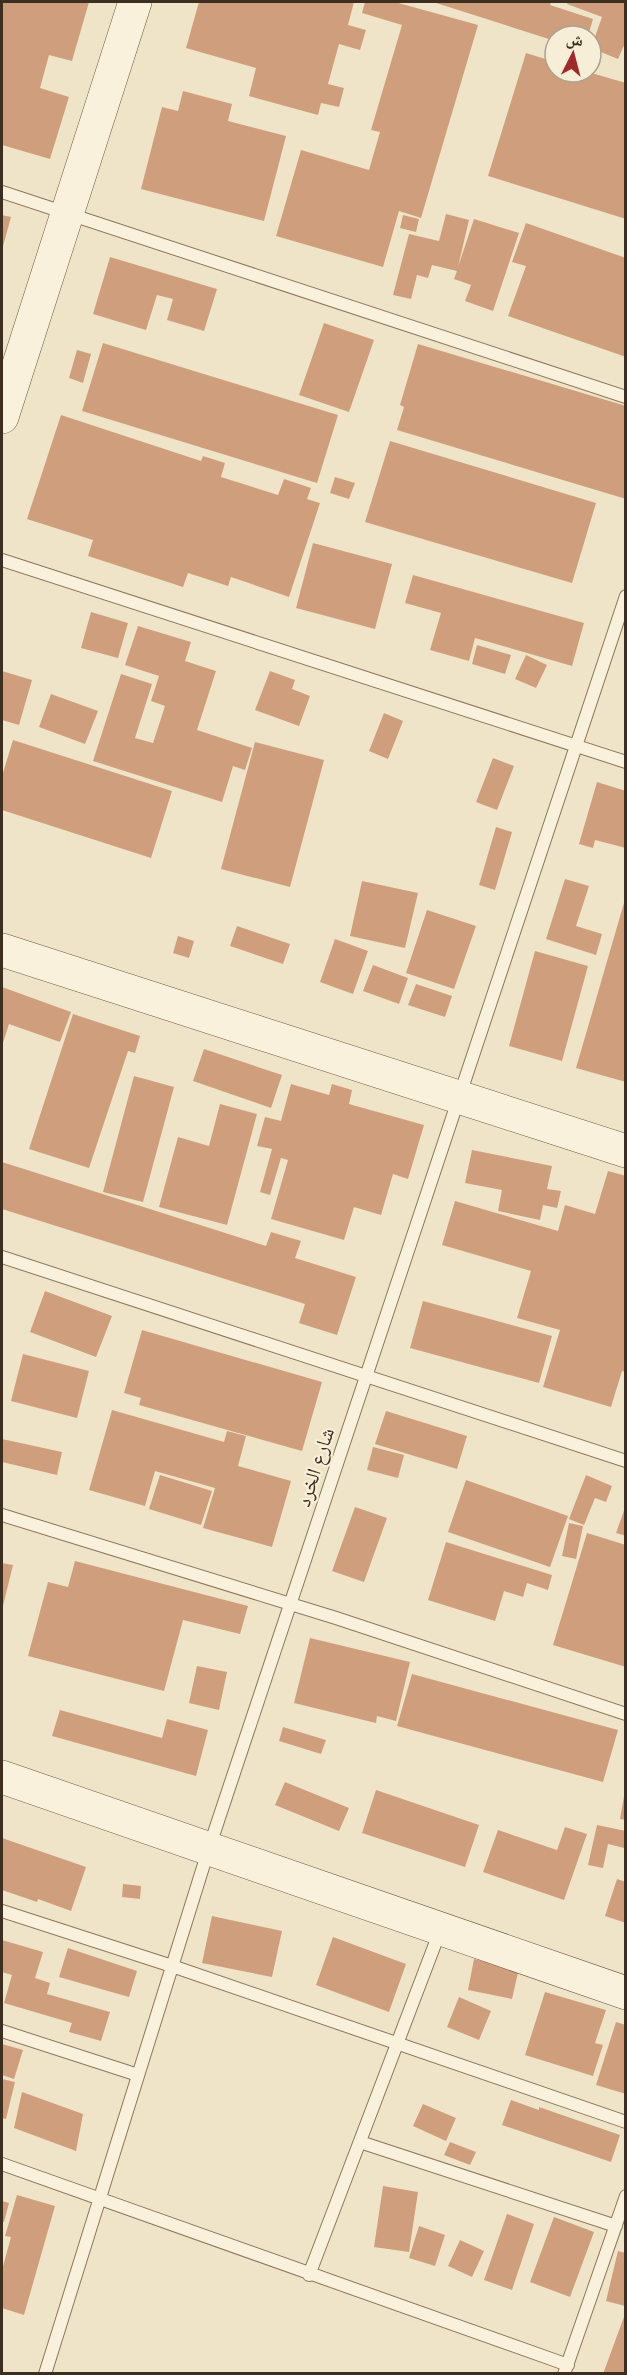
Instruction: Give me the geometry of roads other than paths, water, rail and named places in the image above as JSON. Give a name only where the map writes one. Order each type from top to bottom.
[{"type":"street","points":[[2,417],[135,2]]},
{"type":"street","points":[[2,950],[626,1151]]},
{"type":"street","points":[[2,1777],[626,1993]]},
{"type":"lane","points":[[2,192],[626,397]]},
{"type":"lane","points":[[2,560],[626,762]]},
{"type":"lane","name":"شارع الخرد","points":[[45,2373],[209,1848],[626,596]]},
{"type":"lane","points":[[2,1257],[626,1461]]},
{"type":"lane","points":[[2,1515],[290,1606],[336,1618],[626,1714]]},
{"type":"lane","points":[[2,1911],[172,1966],[626,2122]]},
{"type":"lane","points":[[309,2275],[441,1929]]},
{"type":"lane","points":[[2,2031],[138,2075]]},
{"type":"lane","points":[[360,2142],[615,2226]]},
{"type":"lane","points":[[2,2164],[566,2369],[626,2196]]}]
